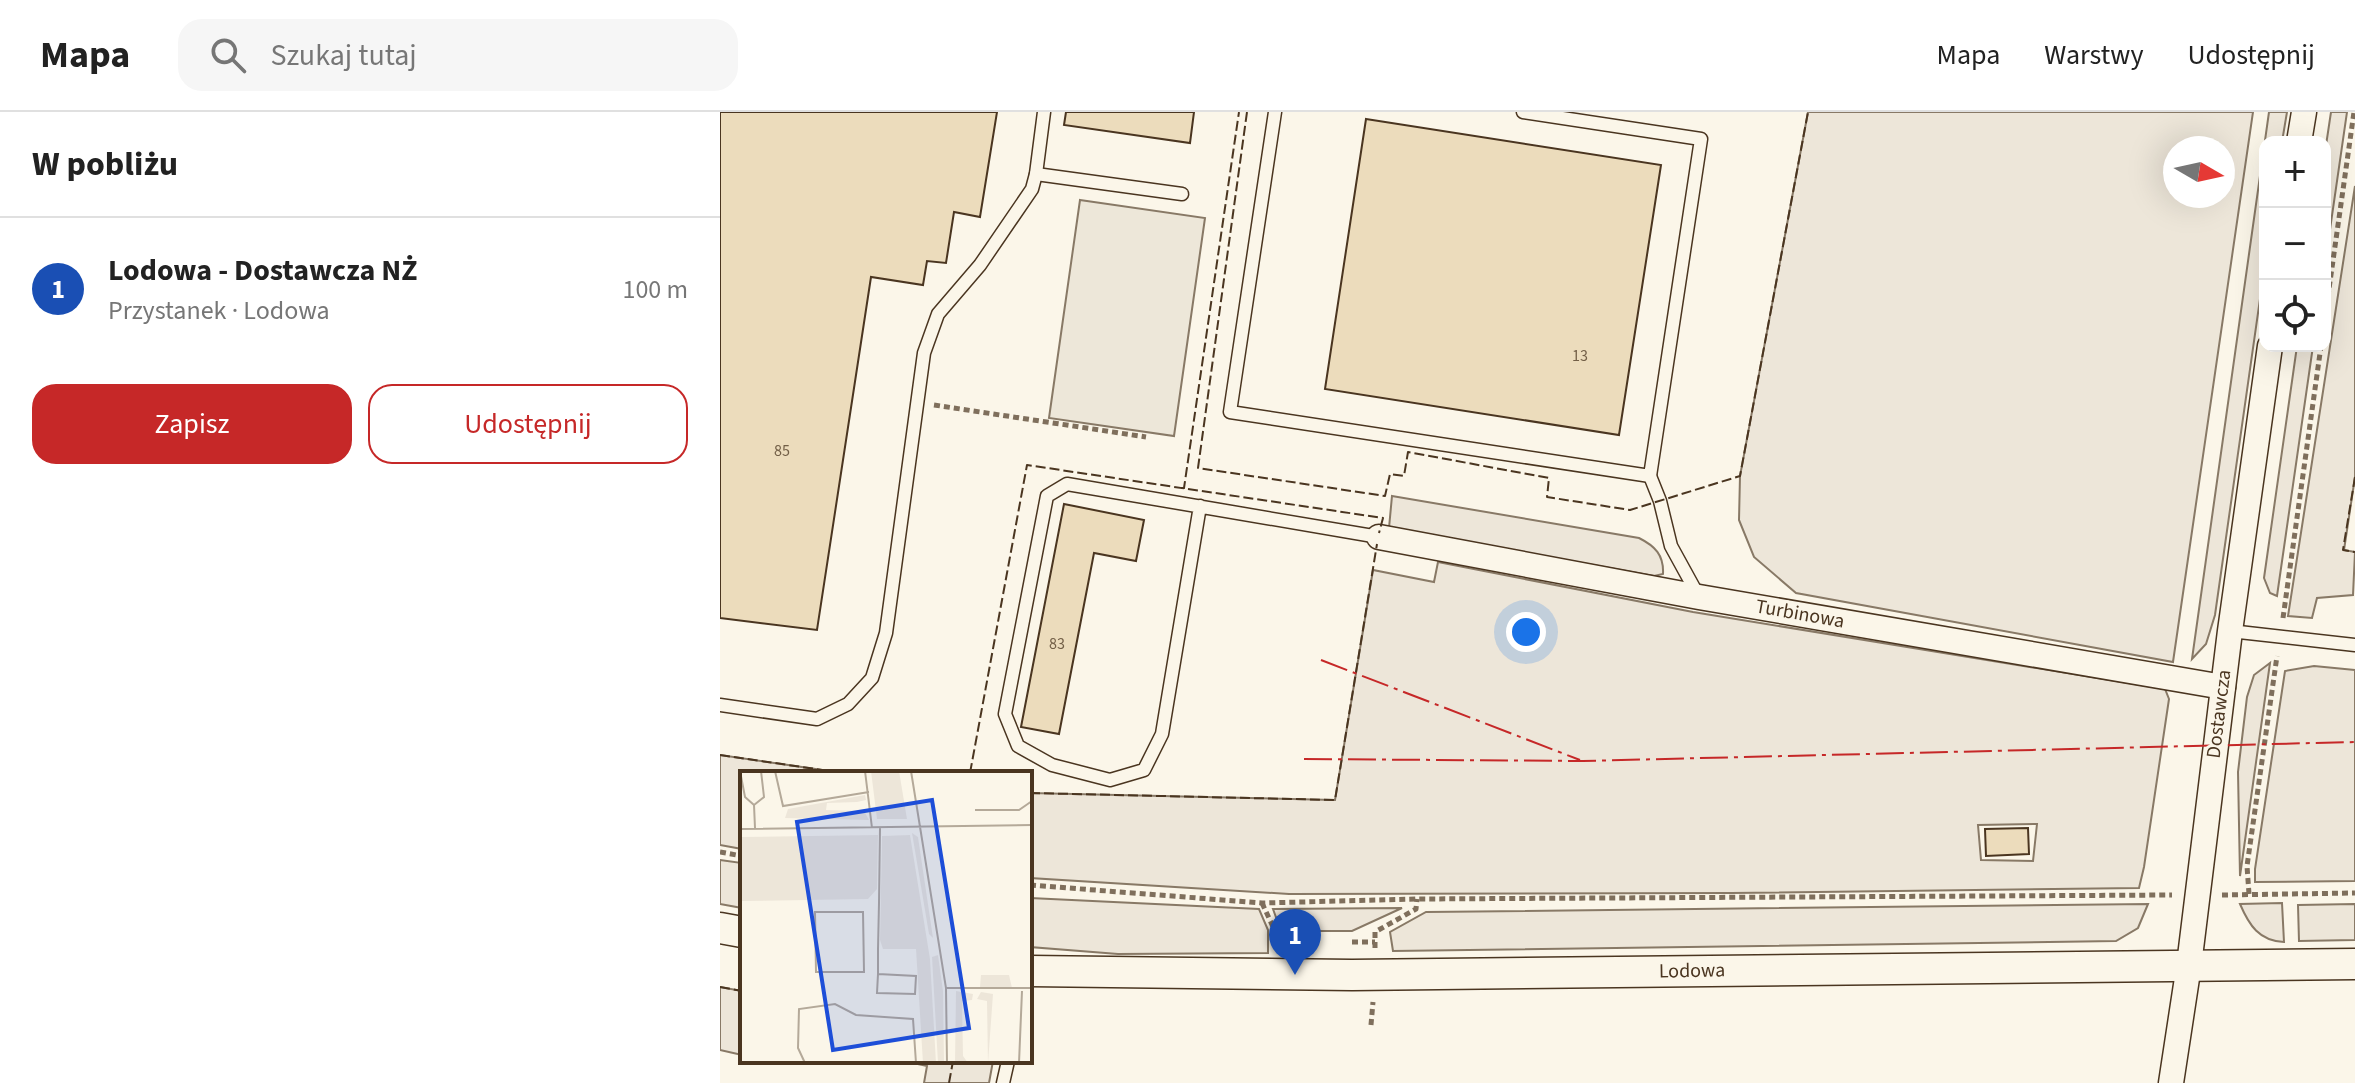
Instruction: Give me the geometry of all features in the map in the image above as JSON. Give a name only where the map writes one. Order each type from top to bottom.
[{"type":"street","points":[[2300,136],[2304,112]]},
{"type":"street","name":"Dostawcza","points":[[2171,1083],[2269,352]]},
{"type":"street","name":"Turbinowa","points":[[1379,537],[1699,597],[2223,687]]},
{"type":"street","points":[[720,928],[740,932]]},
{"type":"street","name":"Lodowa","points":[[1032,971],[1375,975],[2355,964]]},
{"type":"lane","points":[[720,705],[817,719],[848,704],[872,678],[886,633],[924,353],[938,314],[980,265],[1032,189],[1044,112]]},
{"type":"lane","points":[[1275,112],[1230,412],[1650,476]]},
{"type":"lane","points":[[1523,112],[1701,139],[1650,476],[1671,546],[1699,597]]},
{"type":"lane","points":[[1036,174],[1182,194]]},
{"type":"lane","points":[[1200,506],[1162,734],[1144,770],[1110,780],[1052,765],[1018,746],[1005,714],[1047,496],[1067,484],[1200,506],[1379,537]]},
{"type":"lane","points":[[2230,631],[2355,645]]},
{"type":"lane","points":[[1003,1083],[1008,1063]]},
{"type":"path","points":[[2330,280],[2354,112]]},
{"type":"path","points":[[917,402],[1146,437]]},
{"type":"path","points":[[720,852],[740,856]]},
{"type":"path","points":[[1032,885],[1262,903],[1417,899],[2355,893]]},
{"type":"path","points":[[1262,903],[1275,931]]},
{"type":"path","points":[[1352,942],[1375,942]]},
{"type":"shaded area","points":[[1808,112],[2253,112],[2173,662],[1796,593],[1754,557],[1739,520],[1740,476]]},
{"type":"shaded area","points":[[2269,112],[2287,112],[2283,136],[2266,136]]},
{"type":"shaded area","points":[[2331,112],[2347,112],[2331,223],[2331,136],[2327,136]]},
{"type":"shaded area","points":[[2259,183],[2259,306],[2215,615],[2206,644],[2192,659]]},
{"type":"shaded area","points":[[2355,186],[2355,477],[2344,550],[2355,552],[2353,595],[2317,598],[2312,618],[2288,616],[2331,352]]},
{"type":"shaded area","points":[[1080,200],[1205,218],[1174,436],[1049,418]]},
{"type":"shaded area","points":[[2296,352],[2312,352],[2277,596],[2270,593],[2264,578]]},
{"type":"shaded area","points":[[1392,496],[1639,538],[1657,552],[1662,561],[1663,574],[1654,576],[1389,528]]},
{"type":"shaded area","points":[[1438,562],[1693,612],[2165,689],[2169,699],[2139,888],[1289,894],[1032,878],[1032,793],[1335,800],[1373,570],[1434,582]],"holes":[[[2037,824],[2033,861],[1981,860],[1978,825]]]},
{"type":"shaded area","points":[[2270,663],[2240,876],[2238,772],[2247,697],[2254,675]]},
{"type":"shaded area","points":[[2314,666],[2355,670],[2355,881],[2255,882],[2285,671]]},
{"type":"shaded area","points":[[720,755],[829,771],[740,771],[740,849],[720,845]]},
{"type":"shaded area","points":[[720,860],[740,863],[740,908],[720,904]]},
{"type":"shaded area","points":[[1032,898],[1259,909],[1268,930],[1268,953],[1118,954],[1032,947]]},
{"type":"shaded area","points":[[2282,903],[2284,942],[2261,935],[2247,919],[2240,904]]},
{"type":"shaded area","points":[[2148,904],[2138,928],[2116,941],[1393,951],[1390,932],[1426,912]]},
{"type":"shaded area","points":[[2355,904],[2355,940],[2299,941],[2298,905]]},
{"type":"shaded area","points":[[1402,908],[1352,931],[1281,931],[1273,909]]},
{"type":"shaded area","points":[[720,987],[740,991],[740,1055],[720,1050]]},
{"type":"shaded area","points":[[913,1063],[993,1063],[989,1083],[924,1083],[927,1066]]},
{"type":"building","points":[[720,112],[997,112],[980,217],[954,212],[946,263],[927,261],[923,285],[871,277],[817,630],[720,618]]},
{"type":"building","points":[[1066,112],[1194,112],[1190,143],[1064,125]]},
{"type":"building","points":[[1366,119],[1661,165],[1619,435],[1325,389]]},
{"type":"building","points":[[1064,504],[1144,520],[1136,561],[1094,553],[1059,734],[1021,727]]},
{"type":"building","points":[[2028,828],[2029,854],[1986,856],[1985,829]]},
{"type":"fence","points":[[1181,488],[1184,488],[1239,112]]},
{"type":"fence","points":[[1247,112],[1198,468],[1385,496],[1390,474],[1404,476],[1408,452],[1549,478],[1547,497],[1630,510],[1740,476],[1808,112]]},
{"type":"fence","points":[[970,771],[1027,465],[1383,518],[1379,533]]},
{"type":"fence","points":[[2355,477],[2343,550],[2355,552]]},
{"type":"fence","points":[[1032,793],[1335,800],[1377,544]]},
{"type":"fence","points":[[720,755],[829,771]]},
{"type":"fence","points":[[720,987],[740,991]]},
{"type":"fence","points":[[949,1083],[953,1063]]},
{"type":"power","points":[[1321,660],[1580,760]]},
{"type":"power","points":[[1304,759],[1583,761],[2355,742]]},
{"type":"place","name":"Lodowa - Dostawcza NŻ","points":[[1295,975]]}]
